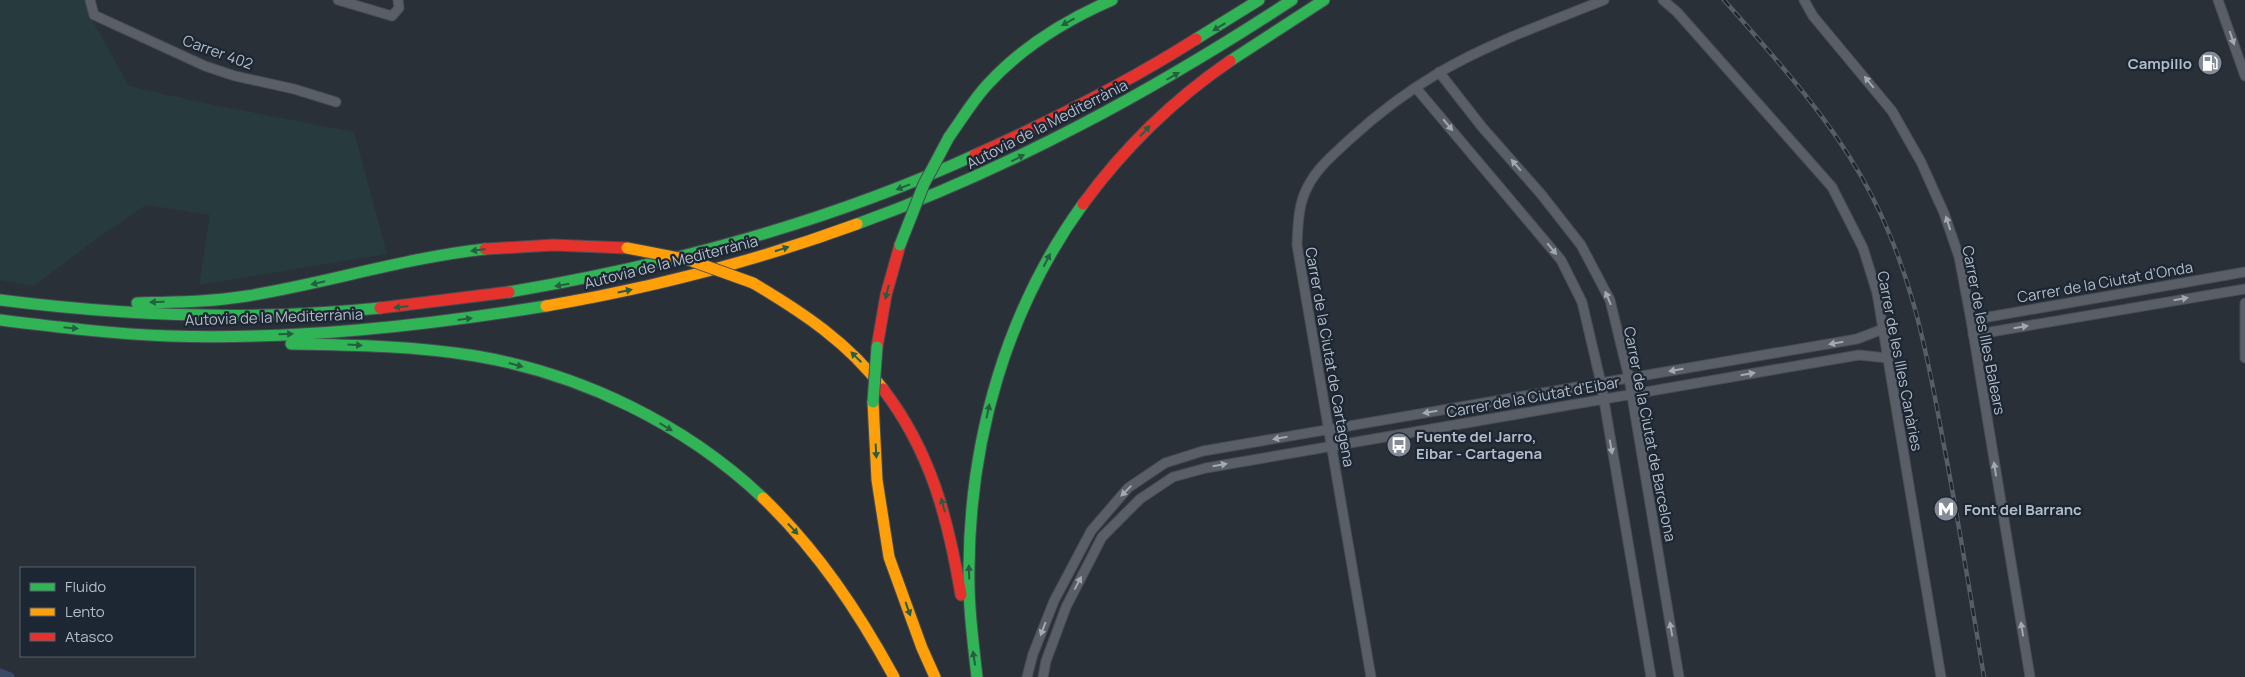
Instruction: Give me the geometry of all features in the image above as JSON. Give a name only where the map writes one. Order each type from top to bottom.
[{"type":"highway","points":[[935,677],[922,648],[889,557],[877,480],[873,402],[877,347],[886,295],[900,245],[924,184],[949,137],[976,97],[1016,57],[1052,31],[1112,0]]},
{"type":"highway","name":"Autovia de la Mediterrània","points":[[5,300],[117,312],[243,316],[311,314],[404,307],[504,295],[585,281],[659,265],[752,239],[861,203],[920,181],[1010,140],[1111,90],[1260,0]]},
{"type":"highway","name":"Autovia de la Mediterrània","points":[[0,320],[117,334],[220,336],[405,326],[508,313],[663,283],[757,258],[870,220],[1012,161],[1115,109],[1184,69],[1292,0]]},
{"type":"highway","points":[[977,677],[971,638],[968,554],[977,464],[992,392],[1022,310],[1054,247],[1098,183],[1157,119],[1195,85],[1324,0]]},
{"type":"highway","points":[[5,300],[23,296],[118,303],[212,301],[308,285],[425,259],[478,250],[556,244],[627,248],[689,260],[739,277],[767,290],[818,323],[854,355],[884,388],[908,422],[918,440],[940,493],[954,548],[964,618],[971,638]]},
{"type":"highway","points":[[220,336],[239,343],[353,344],[452,352],[502,361],[557,376],[612,398],[662,424],[724,465],[792,527],[841,588],[894,677]]},
{"type":"street","name":"Carrer 402","points":[[90,0],[94,15],[205,66],[235,76],[294,88],[336,102]]},
{"type":"street","points":[[338,0],[392,16],[399,8],[398,0]]},
{"type":"street","name":"Carrer de la Ciutat de Cartagena","points":[[1371,677],[1296,245],[1299,210],[1308,186],[1323,164],[1364,126],[1416,88],[1440,72],[1484,49],[1604,0]]},
{"type":"street","name":"Carrer de les Illes Canàries","points":[[1663,0],[1677,12],[1832,187],[1863,248],[1877,292],[1941,677]]},
{"type":"street","name":"Carrer de les Illes Balears","points":[[1804,0],[1813,16],[1892,111],[1921,162],[1944,213],[1959,257],[2030,677]]},
{"type":"street","points":[[2218,0],[2245,76]]},
{"type":"street","name":"Carrer de la Ciutat de Barcelona","points":[[1440,72],[1482,127],[1541,194],[1581,245],[1610,300],[1629,378],[1679,677]]},
{"type":"street","points":[[1416,88],[1561,260],[1582,302],[1603,399],[1651,677]]},
{"type":"street","name":"Carrer de la Ciutat d’Onda","points":[[1971,320],[2245,272]]},
{"type":"street","name":"Carrer de la Ciutat d’Onda","points":[[1973,335],[2245,289]]},
{"type":"street","points":[[2245,303],[2245,358]]},
{"type":"street","name":"Carrer de la Ciutat d'Eibar","points":[[1027,677],[1033,654],[1054,601],[1090,531],[1128,488],[1165,462],[1203,451],[1857,339],[1883,329]]},
{"type":"street","name":"Carrer de la Ciutat d'Eibar","points":[[1043,677],[1046,661],[1066,607],[1102,537],[1140,499],[1173,477],[1206,468],[1859,355],[1888,358]]},
{"type":"green space","points":[[0,0],[88,0],[91,18],[129,86],[199,102],[354,132],[387,254],[199,285],[210,215],[146,205],[95,240],[34,286],[0,280]]},
{"type":"waterway","points":[[0,673],[10,677]]},
{"type":"railway","points":[[1724,0],[1797,85],[1831,129],[1861,176],[1878,208],[1892,241],[1914,307],[1931,376],[1984,677]]},
{"type":"traffic: fast","points":[[949,137],[972,103],[1015,58],[1030,46],[1078,16],[1112,0]]},
{"type":"traffic: fast","points":[[1196,39],[1259,0]]},
{"type":"traffic: fast","points":[[857,224],[971,178],[1081,125],[1188,65],[1292,0]]},
{"type":"traffic: fast","points":[[1230,61],[1324,0]]},
{"type":"traffic: fast","points":[[900,245],[924,184],[949,137]]},
{"type":"traffic: fast","points":[[509,292],[629,269],[746,239],[862,201],[975,155]]},
{"type":"traffic: fast","points":[[977,677],[970,609],[969,567],[971,519],[985,423],[998,376],[1014,331],[1033,287],[1056,244],[1083,204]]},
{"type":"traffic: fast","points":[[137,303],[206,301],[247,296],[425,258],[485,249]]},
{"type":"traffic: fast","points":[[0,300],[95,310],[190,315],[285,314],[380,308]]},
{"type":"traffic: fast","points":[[0,320],[148,335],[264,336],[358,330],[452,320],[546,306]]},
{"type":"traffic: fast","points":[[291,344],[430,350],[476,356],[554,375],[592,389],[666,425],[733,471],[763,498]]},
{"type":"traffic: fast","points":[[873,402],[877,347]]},
{"type":"traffic: slow","points":[[546,306],[625,291],[703,272],[781,250],[857,224]]},
{"type":"traffic: slow","points":[[627,248],[689,260],[753,283]]},
{"type":"traffic: slow","points":[[753,283],[807,317],[840,343],[870,372],[883,389]]},
{"type":"traffic: slow","points":[[873,402],[877,480],[889,557],[922,648],[935,677]]},
{"type":"traffic: slow","points":[[763,498],[802,539],[836,583],[894,677]]},
{"type":"traffic: jam","points":[[975,155],[1087,101],[1196,39]]},
{"type":"traffic: jam","points":[[1083,204],[1132,144],[1150,126],[1189,92],[1230,61]]},
{"type":"traffic: jam","points":[[485,249],[553,245],[627,248]]},
{"type":"traffic: jam","points":[[877,347],[886,295],[900,245]]},
{"type":"traffic: jam","points":[[380,308],[509,292]]},
{"type":"traffic: jam","points":[[883,389],[914,437],[935,487],[950,539],[961,595]]},
{"type":"place","name":"Campillo","points":[[2210,63]]},
{"type":"place","name":"Fuente del Jarro, Eibar - Cartagena","points":[[1399,445]]},
{"type":"place","name":"Font del Barranc","points":[[1946,509]]}]
